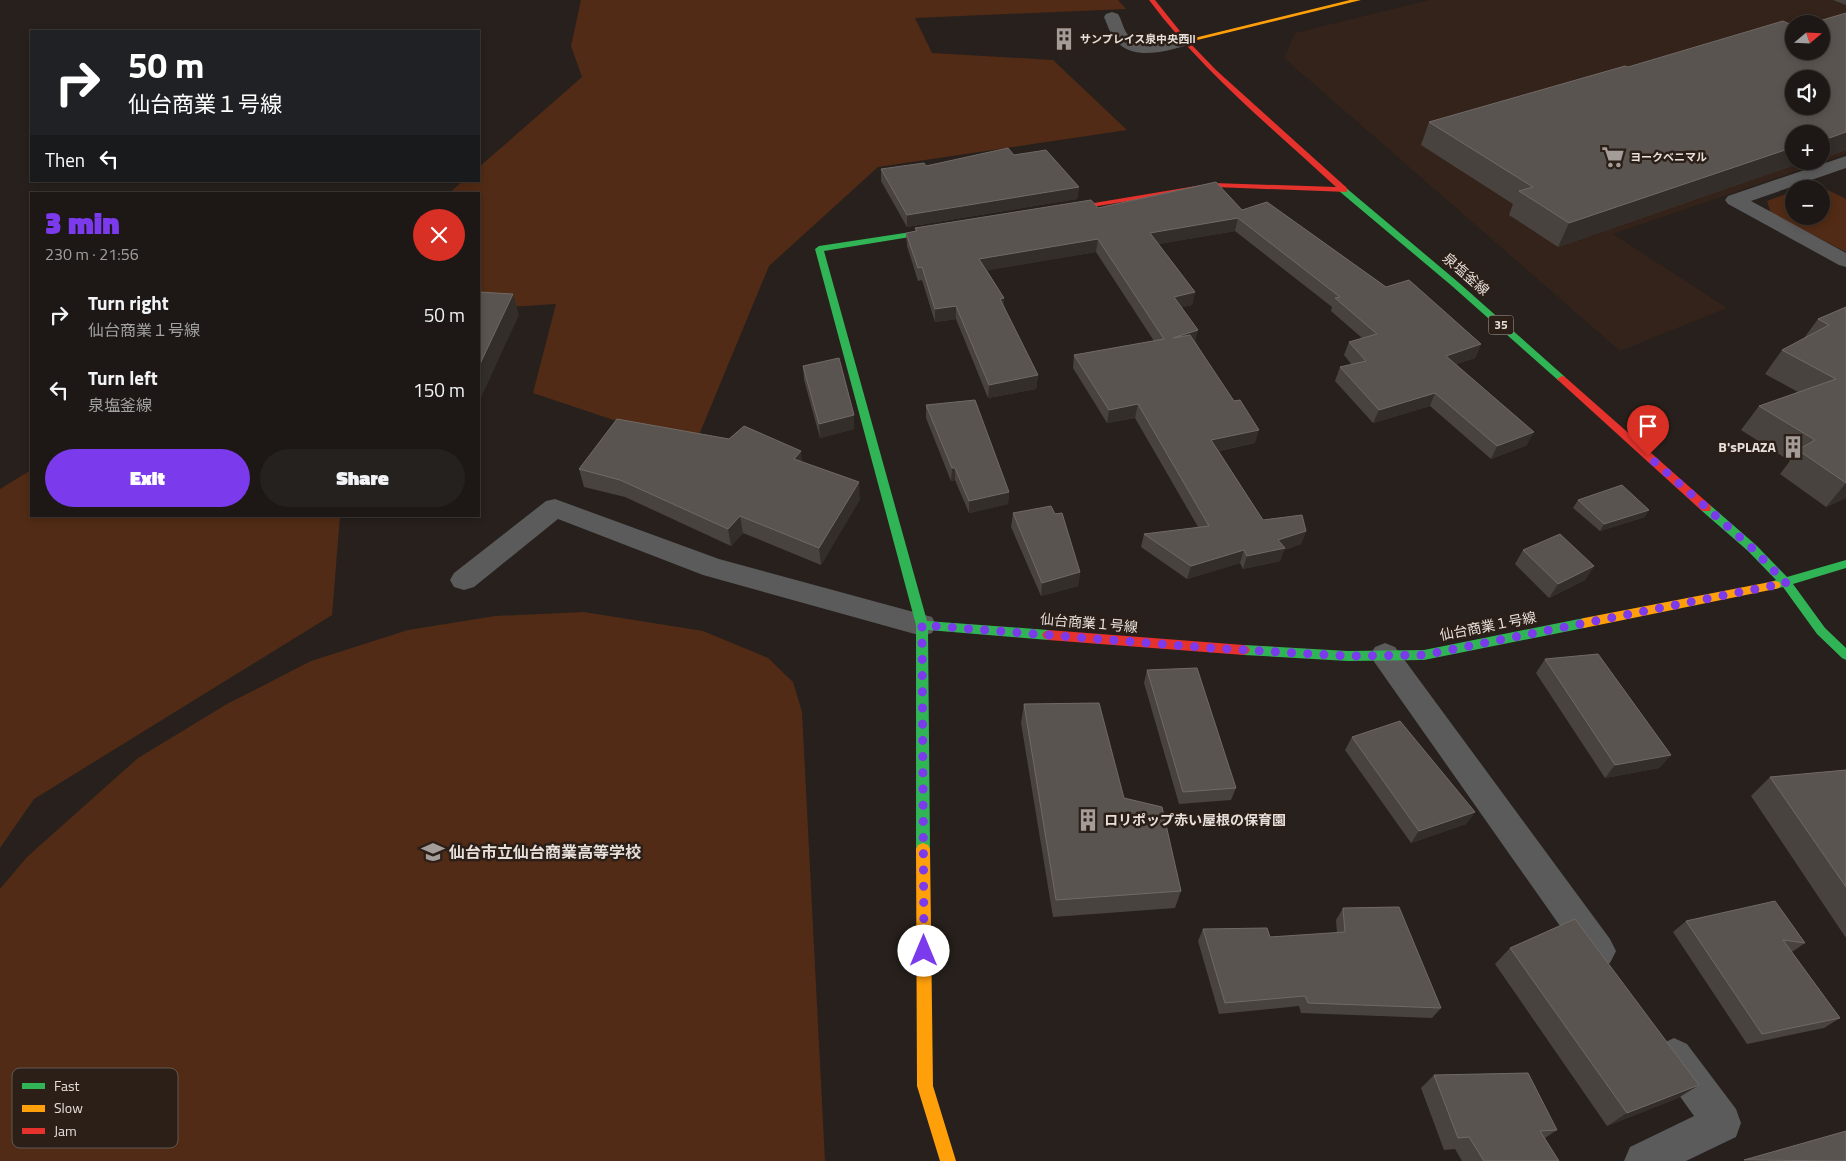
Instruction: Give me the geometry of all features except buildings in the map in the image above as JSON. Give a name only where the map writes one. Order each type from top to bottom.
[{"type":"street","name":"泉塩釜線","points":[[1152,0],[1185,41],[1214,71],[1344,190],[1462,291],[1752,548],[1786,583],[1822,631],[1846,655]]},
{"type":"street","points":[[1112,17],[1119,33],[1126,42],[1137,46],[1167,45],[1358,0]]},
{"type":"street","points":[[1846,162],[1735,200],[1846,261]]},
{"type":"street","points":[[1042,213],[1214,186],[1298,187],[1344,190]]},
{"type":"street","points":[[948,1161],[925,1086],[922,625],[819,249],[956,227]]},
{"type":"street","points":[[464,580],[555,508],[712,568],[922,625]]},
{"type":"street","name":"仙台商業１号線","points":[[922,625],[1211,648],[1348,656],[1424,655],[1786,583],[1846,564]]},
{"type":"street","points":[[1385,656],[1618,978]]},
{"type":"street","points":[[1644,1161],[1722,1123],[1658,1034]]},
{"type":"shaded area","points":[[581,0],[1118,0],[1126,9],[915,18],[932,53],[1053,60],[1127,130],[878,167],[769,266],[694,447],[533,393],[556,304],[480,309],[480,192],[450,192],[462,182],[480,182],[480,166],[582,77],[571,46]]},
{"type":"shaded area","points":[[1429,0],[1846,0],[1846,154],[1830,159],[1830,125],[1785,125],[1785,170],[1799,170],[1613,234],[1727,308],[1620,351],[1284,58],[1295,33]]},
{"type":"shaded area","points":[[1830,191],[1846,199],[1846,252],[1794,225],[1830,225]]},
{"type":"shaded area","points":[[1785,194],[1785,220],[1771,213],[1767,201]]},
{"type":"shaded area","points":[[30,471],[30,517],[340,517],[332,615],[34,799],[0,848],[0,489]]},
{"type":"shaded area","name":"仙台市立仙台商業高等学校","points":[[584,612],[703,631],[768,658],[793,682],[802,712],[825,1161],[0,1161],[0,889],[27,857],[138,758],[227,704],[311,661],[408,630],[495,616]]},
{"type":"traffic: fast","points":[[1342,189],[1455,284],[1562,379]]},
{"type":"traffic: fast","points":[[922,625],[819,249],[944,229]]},
{"type":"traffic: fast","points":[[1706,508],[1752,548],[1786,583],[1821,631],[1846,655]]},
{"type":"traffic: fast","points":[[1775,585],[1846,564]]},
{"type":"traffic: fast","points":[[1244,650],[1348,656],[1424,655],[1584,623]]},
{"type":"traffic: fast","points":[[923,849],[922,625],[1048,635]]},
{"type":"traffic: slow","points":[[1185,41],[1358,0]]},
{"type":"traffic: slow","points":[[1584,623],[1775,585]]},
{"type":"traffic: slow","points":[[923,849],[925,1086],[948,1161]]},
{"type":"traffic: jam","points":[[1152,0],[1185,41],[1214,71],[1342,189]]},
{"type":"traffic: jam","points":[[1058,211],[1214,185],[1344,190]]},
{"type":"traffic: jam","points":[[1562,379],[1706,508]]},
{"type":"traffic: jam","points":[[1048,635],[1244,650]]},
{"type":"place","name":"サンプレイス泉中央西II","points":[[1064,39]]},
{"type":"place","name":"ヨークベニマル","points":[[1613,157]]},
{"type":"place","name":"B'sPLAZA","points":[[1793,447]]},
{"type":"place","name":"ロリポップ赤い屋根の保育園","points":[[1088,820]]},
{"type":"place","name":"仙台市立仙台商業高等学校","points":[[433,852]]},
{"type":"route","points":[[924,951],[922,625],[1211,648],[1348,656],[1424,655],[1786,583],[1752,548],[1648,456]]}]
